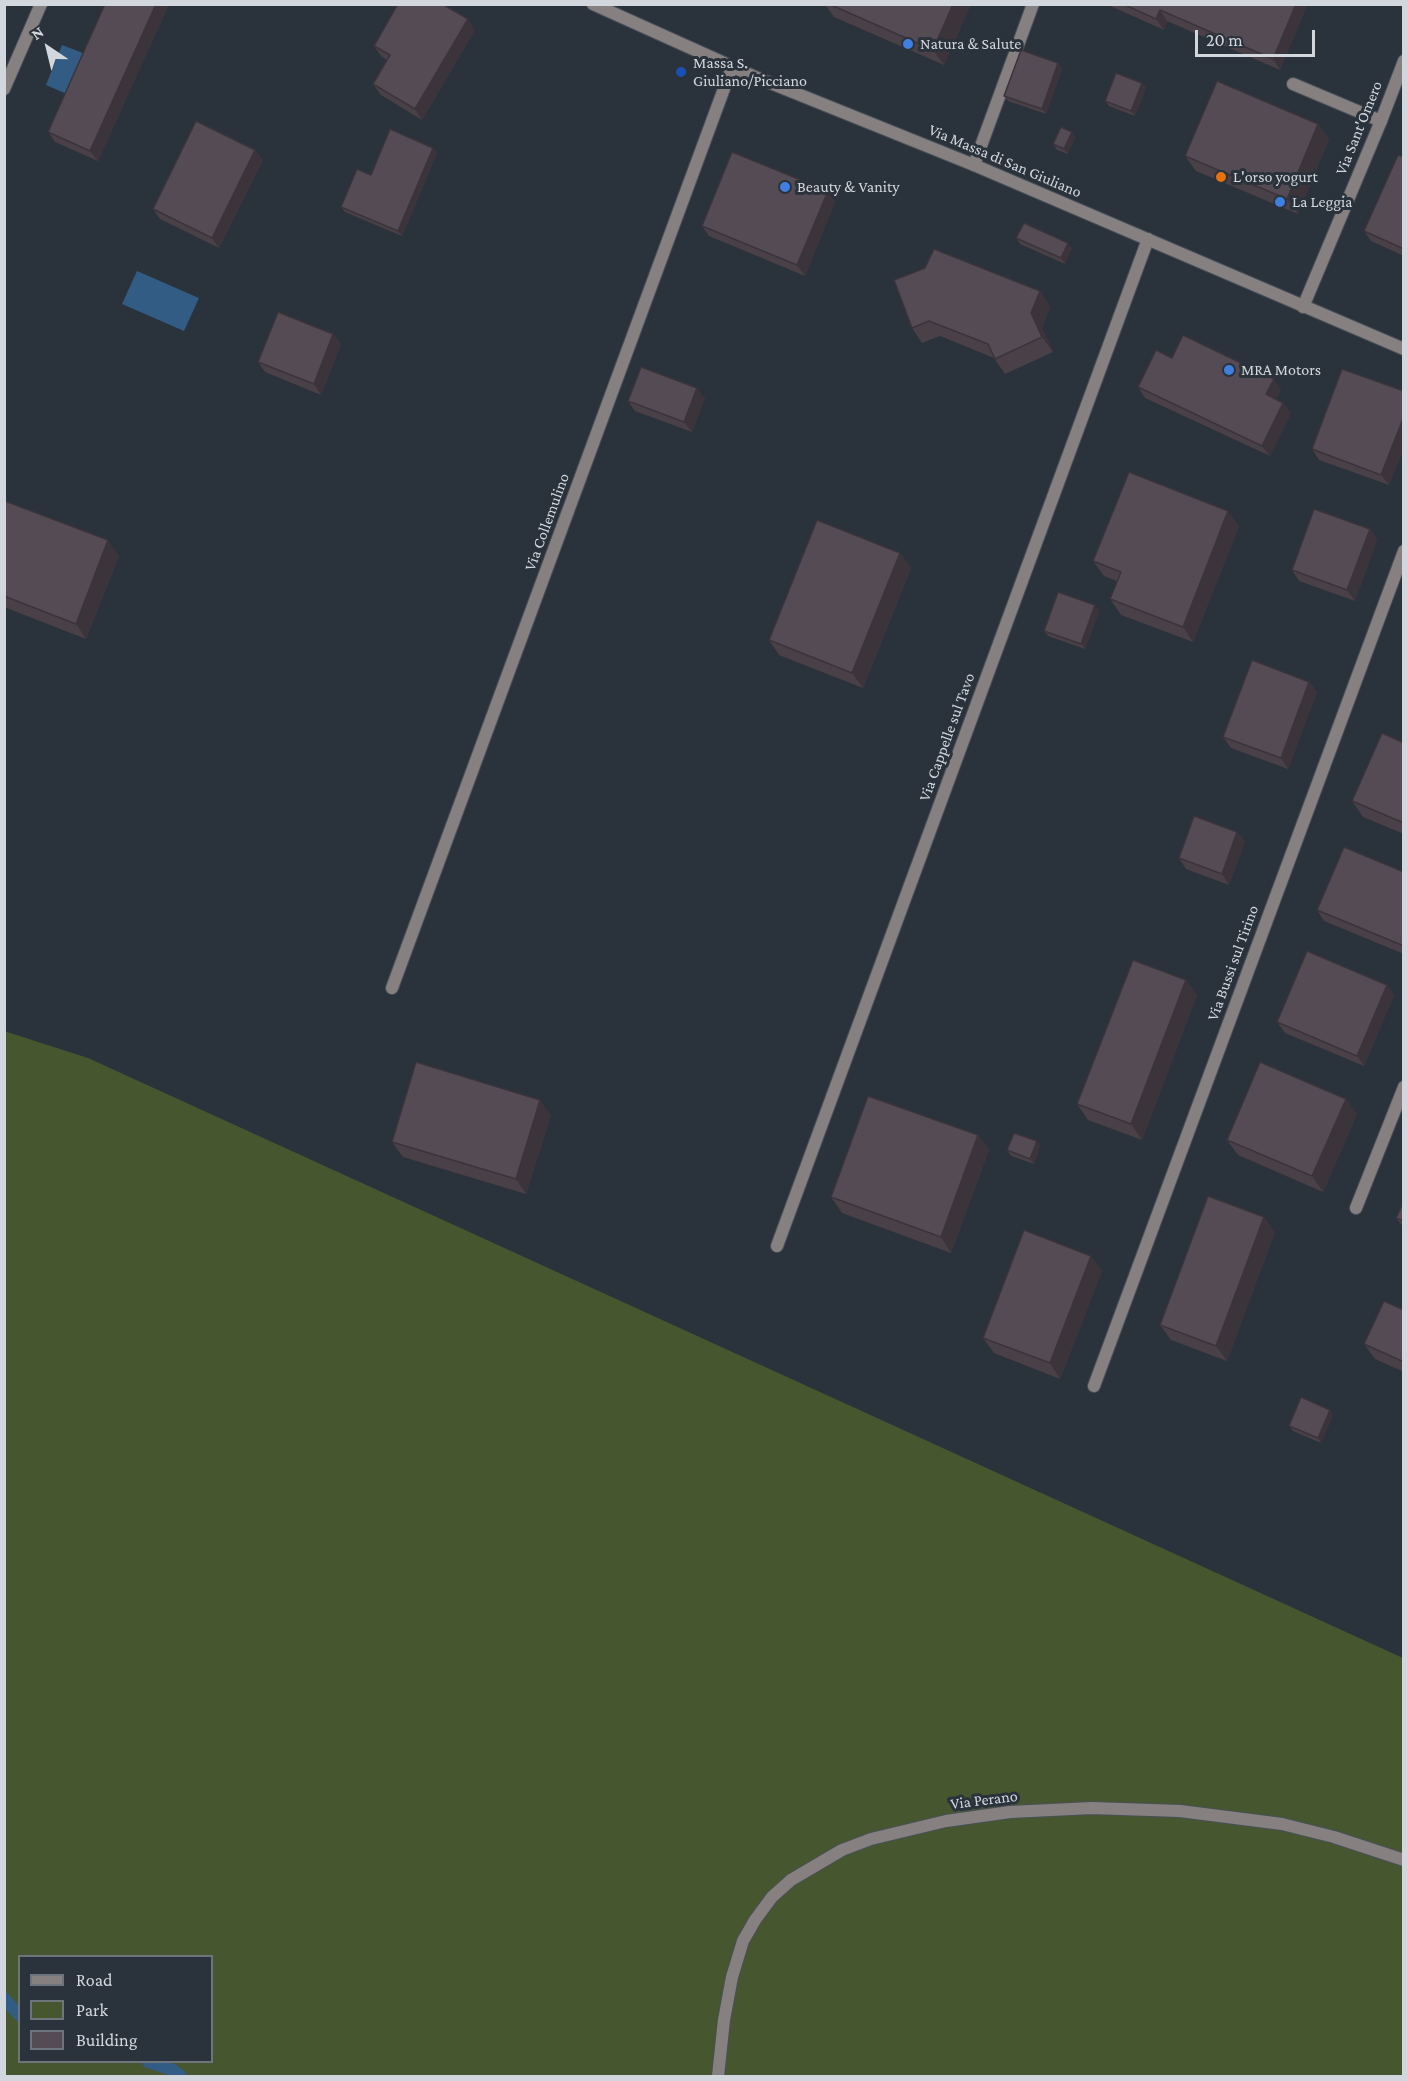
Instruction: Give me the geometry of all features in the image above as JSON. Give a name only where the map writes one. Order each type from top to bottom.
[{"type":"street","points":[[4,89],[41,4]]},
{"type":"street","name":"Via Massa di San Giuliano","points":[[593,4],[732,66],[974,165],[1404,349]]},
{"type":"street","points":[[974,165],[1033,4]]},
{"type":"street","name":"Via Sant'Omero","points":[[1303,307],[1404,61]]},
{"type":"street","name":"Via Collemulino","points":[[392,988],[732,66]]},
{"type":"street","points":[[1293,84],[1381,121]]},
{"type":"street","name":"Via Cappelle sul Tavo","points":[[777,1246],[1148,239]]},
{"type":"street","name":"Via Bussi sul Tirino","points":[[1094,1386],[1404,551]]},
{"type":"street","points":[[1356,1208],[1404,1087]]},
{"type":"street","name":"Via Perano","points":[[718,2076],[724,2019],[732,1977],[743,1941],[755,1920],[772,1897],[791,1880],[832,1855],[871,1839],[946,1821],[1010,1812],[1092,1808],[1170,1810],[1282,1824],[1334,1837],[1404,1860]]},
{"type":"green space","points":[[4,1031],[88,1058],[1403,1658],[1403,2076],[5,2076]]},
{"type":"water","points":[[62,45],[83,53],[67,94],[46,85]]},
{"type":"water","points":[[137,271],[199,298],[184,331],[122,304]]},
{"type":"building","points":[[105,4],[156,4],[90,151],[48,132]]},
{"type":"building","points":[[398,4],[442,4],[468,19],[415,109],[373,84],[390,55],[374,46]]},
{"type":"building","points":[[829,4],[953,4],[933,50]]},
{"type":"building","points":[[1123,4],[1296,4],[1273,59],[1160,10],[1156,19]]},
{"type":"building","points":[[1021,50],[1058,63],[1042,109],[1004,96]]},
{"type":"building","points":[[1116,73],[1142,83],[1131,111],[1105,101]]},
{"type":"building","points":[[1217,81],[1318,124],[1287,199],[1185,156]]},
{"type":"building","points":[[196,121],[255,150],[212,238],[153,209]]},
{"type":"building","points":[[1061,127],[1072,132],[1064,149],[1053,144]]},
{"type":"building","points":[[390,129],[433,148],[398,231],[341,207],[357,169],[371,175]]},
{"type":"building","points":[[732,152],[828,191],[797,265],[702,226]]},
{"type":"building","points":[[1398,155],[1404,157],[1404,249],[1364,231]]},
{"type":"building","points":[[1024,223],[1068,243],[1061,258],[1016,238]]},
{"type":"building","points":[[934,249],[1040,291],[1031,313],[1042,337],[995,359],[988,344],[929,321],[912,328],[894,280],[925,268]]},
{"type":"building","points":[[278,312],[333,334],[314,384],[258,362]]},
{"type":"building","points":[[1183,335],[1274,379],[1266,394],[1283,403],[1262,446],[1138,387],[1156,350],[1172,358]]},
{"type":"building","points":[[641,367],[697,388],[684,422],[628,401]]},
{"type":"building","points":[[1342,369],[1404,391],[1404,416],[1381,475],[1312,449]]},
{"type":"building","points":[[1129,472],[1228,511],[1183,627],[1110,599],[1121,572],[1093,561]]},
{"type":"building","points":[[5,501],[108,540],[76,624],[4,596]]},
{"type":"building","points":[[1314,509],[1370,529],[1347,590],[1292,570]]},
{"type":"building","points":[[817,520],[900,553],[852,673],[769,640]]},
{"type":"building","points":[[1058,592],[1095,605],[1081,644],[1044,631]]},
{"type":"building","points":[[1252,660],[1309,682],[1281,758],[1223,737]]},
{"type":"building","points":[[1382,733],[1404,743],[1404,823],[1352,801]]},
{"type":"building","points":[[1194,816],[1237,832],[1222,874],[1179,858]]},
{"type":"building","points":[[1344,847],[1404,872],[1404,946],[1317,910]]},
{"type":"building","points":[[1307,951],[1387,985],[1357,1056],[1277,1022]]},
{"type":"building","points":[[1133,960],[1186,980],[1131,1124],[1077,1104]]},
{"type":"building","points":[[416,1062],[540,1100],[516,1179],[392,1142]]},
{"type":"building","points":[[1260,1062],[1346,1099],[1312,1176],[1227,1140]]},
{"type":"building","points":[[868,1096],[978,1135],[941,1237],[831,1197]]},
{"type":"building","points":[[1014,1133],[1037,1141],[1030,1159],[1007,1150]]},
{"type":"building","points":[[1208,1196],[1264,1217],[1216,1346],[1160,1325]]},
{"type":"building","points":[[1404,1202],[1404,1221],[1396,1218]]},
{"type":"building","points":[[1024,1230],[1091,1256],[1050,1363],[983,1338]]},
{"type":"building","points":[[1384,1301],[1404,1310],[1404,1362],[1364,1344]]},
{"type":"building","points":[[1301,1397],[1330,1410],[1318,1438],[1289,1426]]},
{"type":"waterway","points":[[4,1998],[18,2014]]},
{"type":"waterway","points":[[151,2063],[173,2070],[181,2076]]},
{"type":"place","name":"Natura & Salute","points":[[908,44]]},
{"type":"place","name":"Massa S. Giuliano/Picciano","points":[[681,72]]},
{"type":"place","name":"L'orso yogurt","points":[[1221,177]]},
{"type":"place","name":"Beauty & Vanity","points":[[785,187]]},
{"type":"place","name":"La Leggia","points":[[1280,202]]},
{"type":"place","name":"MRA Motors","points":[[1229,370]]}]
